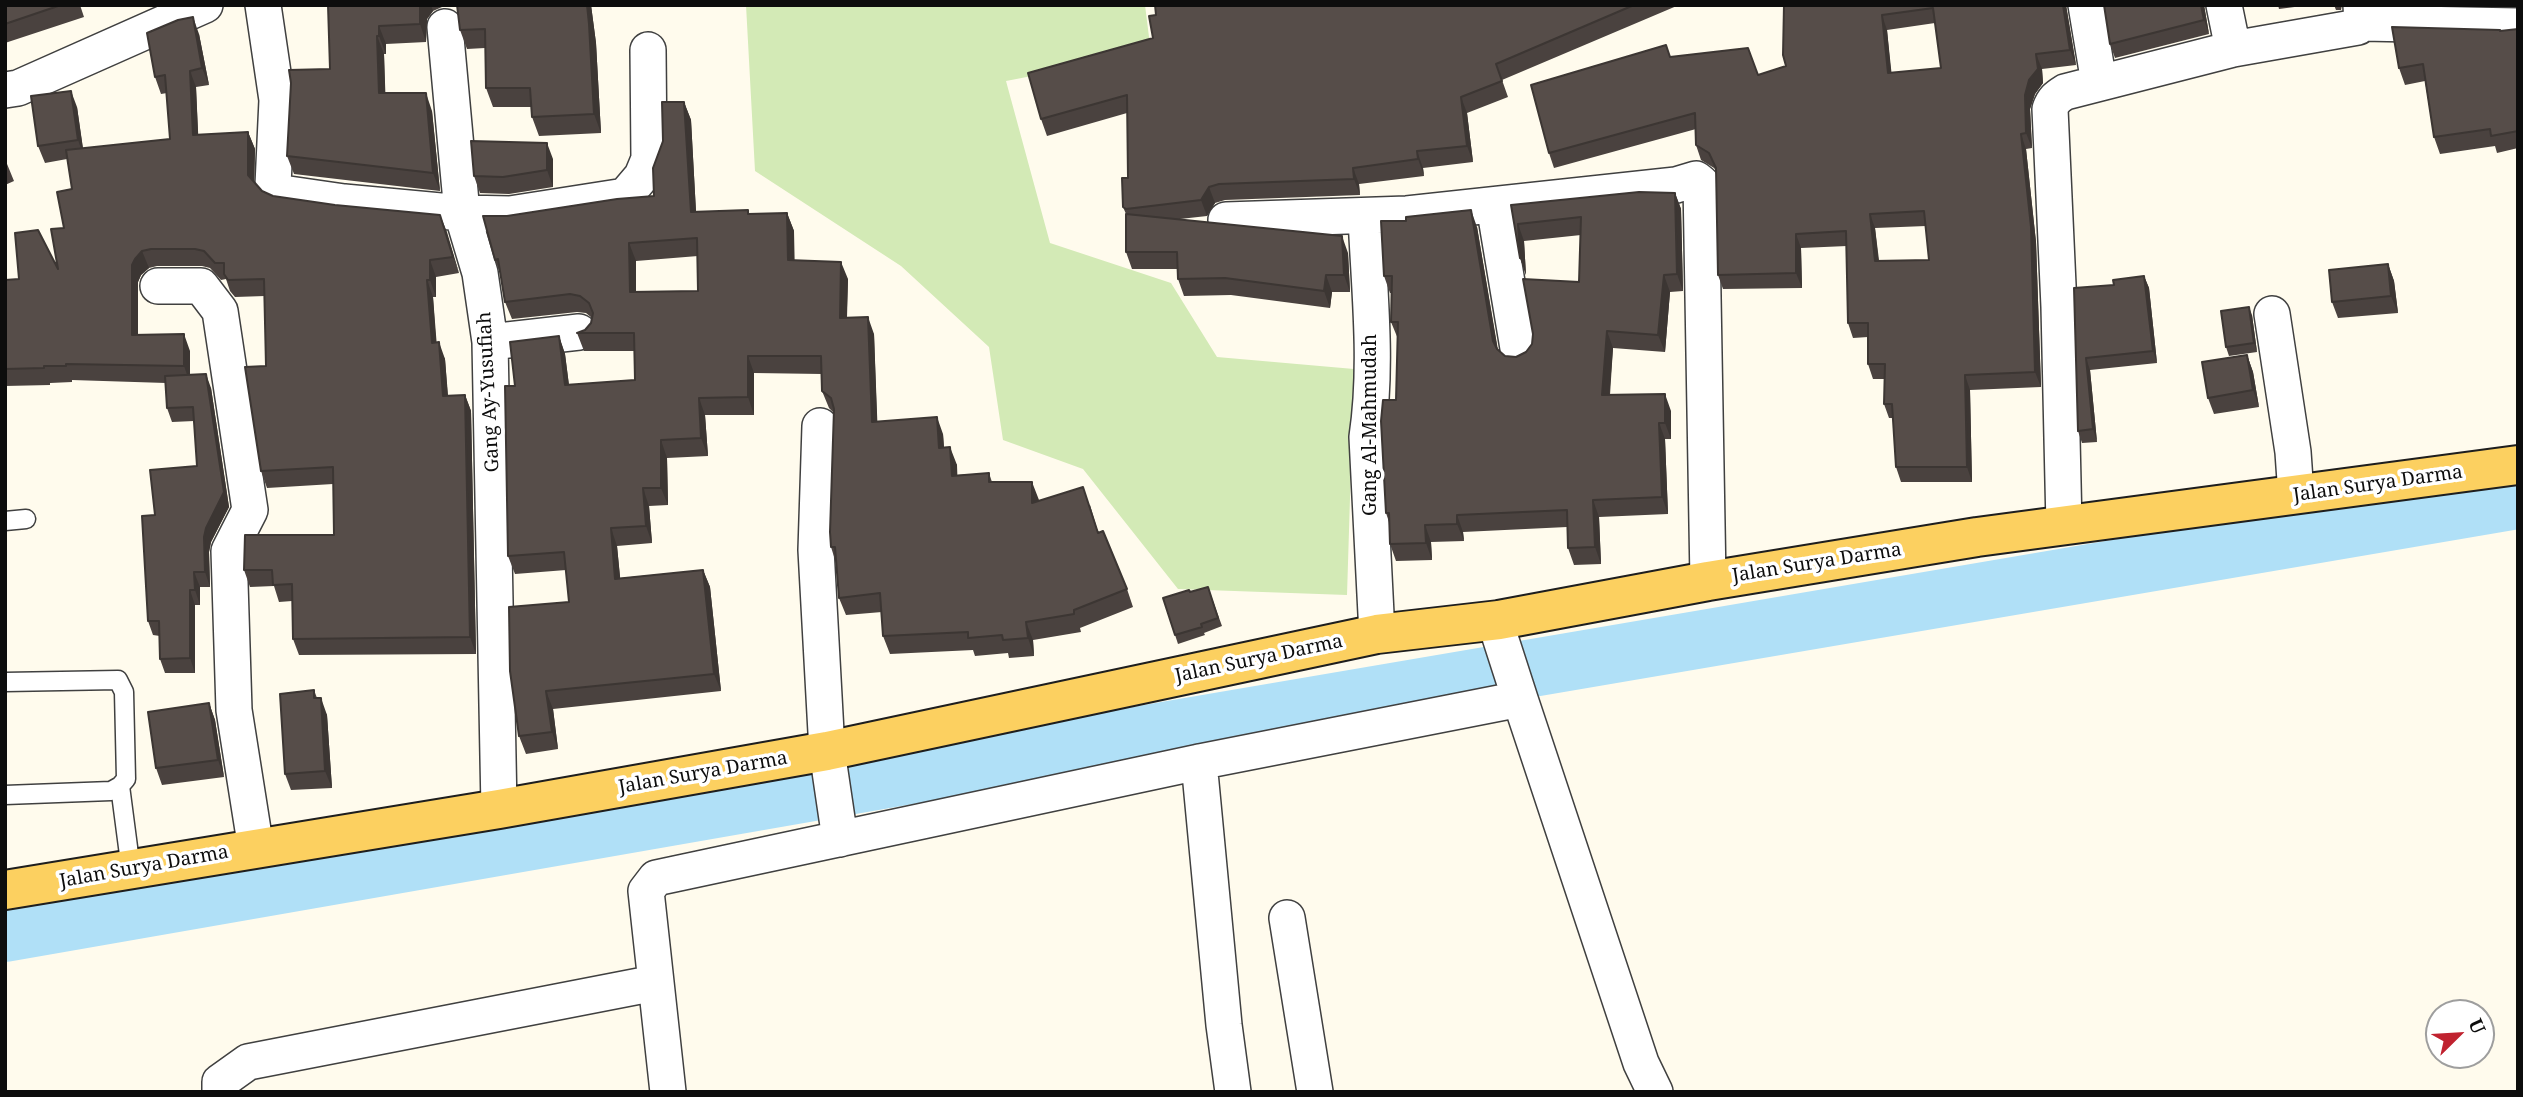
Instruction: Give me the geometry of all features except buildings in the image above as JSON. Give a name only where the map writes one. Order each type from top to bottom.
[{"type":"main road","name":"Jalan Surya Darma","points":[[5,890],[499,809],[829,761],[1377,634],[1499,629],[1709,581],[1977,537],[2518,465]]},
{"type":"street","points":[[5,90],[18,88],[205,5]]},
{"type":"street","points":[[263,5],[277,100],[273,185],[282,193],[344,202],[462,213],[510,214],[625,196],[642,176],[649,159],[648,50]]},
{"type":"street","points":[[2085,5],[2099,83]]},
{"type":"street","points":[[2224,5],[2233,49]]},
{"type":"street","points":[[2064,526],[2059,307],[2050,109],[2056,97],[2065,92],[2233,49],[2358,27],[2362,14],[2518,26]]},
{"type":"street","name":"Gang Ay-Yusufiah","points":[[445,27],[462,213],[480,273],[490,342],[499,809]]},
{"type":"street","points":[[1226,220],[1366,216],[1494,205],[1676,185],[1696,179],[1701,183],[1709,581]]},
{"type":"street","points":[[1494,205],[1518,354]]},
{"type":"street","name":"Gang Al-Mahmudah","points":[[1366,216],[1372,351],[1372,407],[1367,437],[1377,634]]},
{"type":"street","points":[[158,286],[201,286],[220,311],[250,510],[229,551],[234,710],[256,849]]},
{"type":"street","points":[[2272,314],[2293,452],[2296,495]]},
{"type":"street","points":[[490,342],[579,332]]},
{"type":"street","points":[[820,426],[816,550],[829,761],[838,828]]},
{"type":"street","points":[[1499,629],[1518,695],[1645,1082]]},
{"type":"street","points":[[668,1092],[646,891],[656,878],[838,828],[1199,762],[1518,695]]},
{"type":"street","points":[[1199,762],[1233,1092]]},
{"type":"street","points":[[1287,918],[1315,1092]]},
{"type":"street","points":[[220,1092],[220,1082],[248,1062],[655,983]]},
{"type":"lane","points":[[5,521],[26,519]]},
{"type":"lane","points":[[5,682],[118,680],[124,692],[126,779],[111,790],[5,794]]},
{"type":"lane","points":[[120,786],[131,870]]},
{"type":"green space","points":[[746,5],[1145,5],[1151,53],[1006,81],[1050,243],[1171,283],[1217,357],[1354,369],[1347,595],[1178,589],[1083,469],[1003,440],[989,347],[901,266],[755,171]]},
{"type":"waterway","points":[[5,933],[1169,730],[2518,500]]}]
